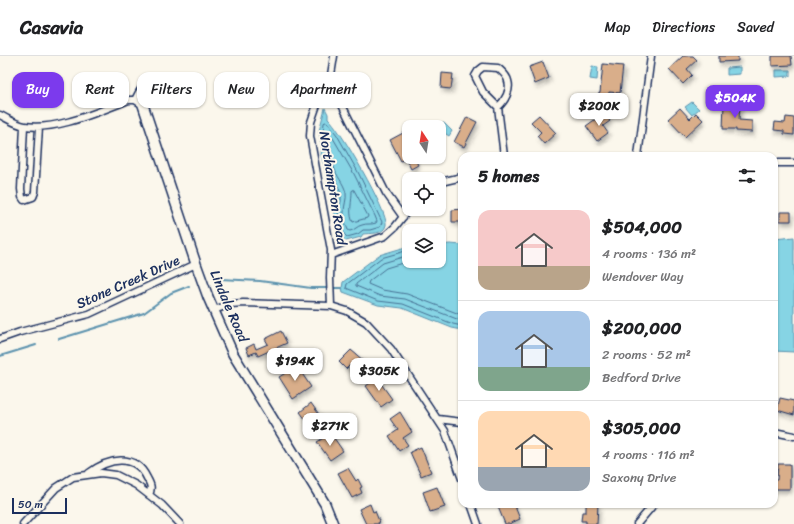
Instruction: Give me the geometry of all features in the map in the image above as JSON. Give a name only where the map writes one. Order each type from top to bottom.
[{"type":"street","name":"Northampton Road","points":[[331,72],[334,56]]},
{"type":"street","points":[[638,152],[650,56]]},
{"type":"street","points":[[498,107],[504,101],[508,92],[509,82],[498,68],[483,68],[478,71],[475,76],[483,92],[498,107],[504,152]]},
{"type":"street","points":[[0,115],[24,126],[40,127],[59,124],[129,100],[135,100],[137,96]]},
{"type":"street","name":"Lindale Road","points":[[144,108],[196,264],[233,354],[321,498],[333,524]]},
{"type":"street","name":"Northampton Road","points":[[316,108],[311,122],[310,136],[332,255],[330,278],[331,306]]},
{"type":"street","name":"Northampton Road","points":[[332,255],[385,236],[395,228],[403,217],[386,193],[344,108]]},
{"type":"street","points":[[24,126],[21,189],[24,200],[33,197],[35,192],[40,127]]},
{"type":"street","points":[[778,163],[794,163]]},
{"type":"street","points":[[446,181],[458,178]]},
{"type":"street","name":"Stone Creek Drive","points":[[0,339],[20,332],[89,314],[196,264]]},
{"type":"street","points":[[214,310],[231,304],[244,303],[331,306],[347,311],[366,322],[391,349],[446,431],[458,467]]},
{"type":"street","points":[[438,420],[458,422]]},
{"type":"street","points":[[778,433],[794,436]]},
{"type":"street","points":[[88,474],[99,466],[116,460],[134,462],[144,471],[150,483],[152,490],[149,496]]},
{"type":"street","points":[[23,524],[56,488],[73,477],[101,473],[116,475],[136,485],[162,505],[180,524]]},
{"type":"street","points":[[472,508],[478,524]]},
{"type":"street","points":[[637,524],[651,508]]},
{"type":"water","points":[[592,66],[598,67],[597,80],[590,79]]},
{"type":"water","points":[[740,67],[740,74],[727,75],[727,68]]},
{"type":"water","points":[[776,70],[790,70],[790,76],[776,77]]},
{"type":"water","points":[[741,95],[752,95],[756,99],[751,103],[741,101]]},
{"type":"water","points":[[692,102],[699,109],[692,115],[685,107]]},
{"type":"water","points":[[325,108],[328,118],[352,153],[380,204],[385,217],[386,225],[380,232],[363,234],[361,237],[346,241],[340,236],[334,213],[337,194],[326,173],[321,154],[322,148],[319,131]]},
{"type":"water","points":[[446,125],[452,131],[449,136],[446,134]]},
{"type":"water","points":[[794,237],[794,352],[778,351],[778,239]]},
{"type":"water","points":[[446,244],[458,245],[458,329],[402,308],[378,305],[343,292],[343,282],[379,255],[402,248],[402,268],[446,268]]},
{"type":"building","points":[[683,56],[693,56],[697,60],[687,69],[692,75],[683,84],[669,69]]},
{"type":"building","points":[[719,56],[738,56],[738,61],[719,62]]},
{"type":"building","points":[[772,56],[791,56],[792,65],[772,66]]},
{"type":"building","points":[[543,62],[549,78],[535,84],[529,67]]},
{"type":"building","points":[[603,64],[623,66],[620,93],[609,92],[608,102],[598,100]]},
{"type":"building","points":[[442,73],[453,74],[451,89],[441,88]]},
{"type":"building","points":[[724,103],[740,103],[739,120],[752,121],[752,132],[736,131],[736,129],[723,129]]},
{"type":"building","points":[[680,108],[690,119],[696,113],[703,120],[685,137],[668,119]]},
{"type":"building","points":[[604,113],[610,121],[603,126],[608,133],[597,141],[586,126]]},
{"type":"building","points":[[539,115],[556,133],[544,144],[537,136],[541,132],[531,122]]},
{"type":"building","points":[[467,117],[477,122],[464,147],[454,142]]},
{"type":"building","points":[[786,117],[794,118],[794,135],[784,134],[784,131],[774,130],[775,122],[785,123]]},
{"type":"building","points":[[402,134],[402,160],[401,161],[390,140]]},
{"type":"building","points":[[408,164],[418,164],[418,165],[411,169]]},
{"type":"building","points":[[458,209],[458,222],[452,222],[452,210]]},
{"type":"building","points":[[780,212],[791,212],[791,221],[780,221]]},
{"type":"building","points":[[281,331],[287,343],[258,356],[256,352],[249,355],[246,348],[254,344],[256,349],[268,344],[265,339]]},
{"type":"building","points":[[351,350],[370,366],[362,375],[350,365],[346,369],[339,362]]},
{"type":"building","points":[[297,366],[311,387],[293,399],[279,377]]},
{"type":"building","points":[[377,378],[392,399],[381,407],[366,386]]},
{"type":"building","points":[[780,398],[794,401],[794,415],[778,410]]},
{"type":"building","points":[[311,403],[323,420],[312,428],[300,412]]},
{"type":"building","points":[[400,412],[412,432],[403,438],[408,445],[399,451],[389,436],[398,430],[390,419]]},
{"type":"building","points":[[328,435],[332,440],[334,438],[343,451],[330,460],[317,442]]},
{"type":"building","points":[[421,447],[431,472],[421,476],[410,452]]},
{"type":"building","points":[[778,464],[790,464],[790,489],[778,489]]},
{"type":"building","points":[[348,468],[356,481],[358,479],[362,487],[360,488],[362,493],[352,498],[338,473]]},
{"type":"building","points":[[437,487],[445,507],[430,512],[423,492]]},
{"type":"building","points":[[370,504],[373,512],[375,511],[379,524],[366,524],[359,509]]},
{"type":"building","points":[[498,508],[516,508],[520,519],[509,524],[505,524]]},
{"type":"building","points":[[586,508],[598,508],[597,524],[586,524],[586,521],[581,521],[582,512],[586,512]]},
{"type":"waterway","points":[[220,279],[260,281],[311,288],[342,288]]},
{"type":"waterway","points":[[59,339],[144,313],[171,293],[189,286]]},
{"type":"waterway","points":[[0,356],[36,345]]}]
